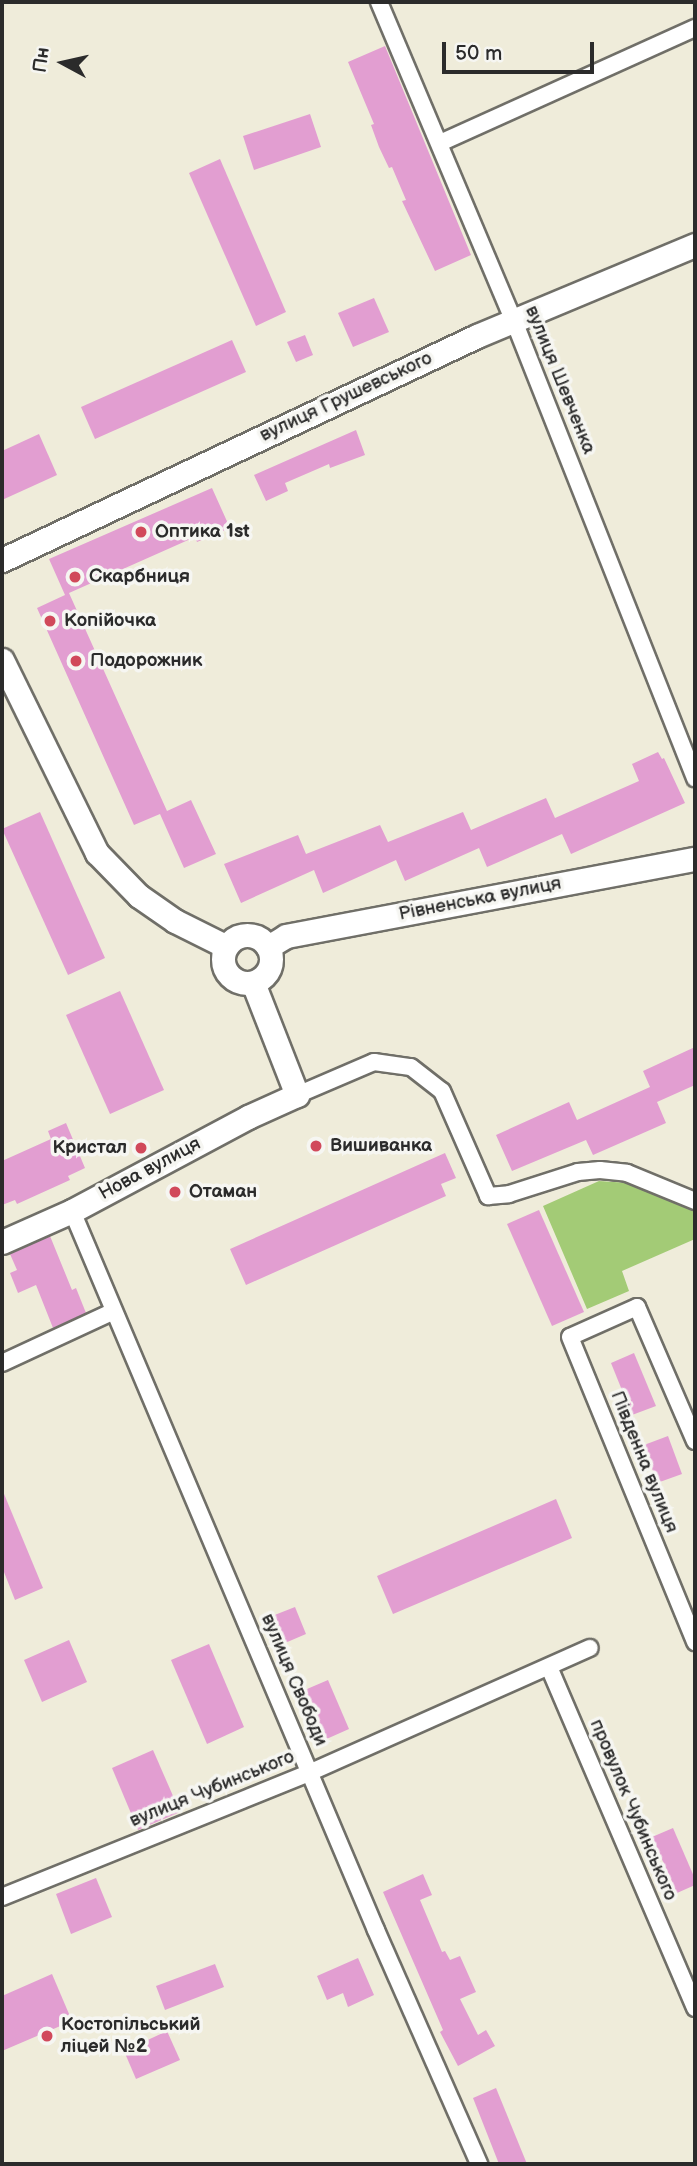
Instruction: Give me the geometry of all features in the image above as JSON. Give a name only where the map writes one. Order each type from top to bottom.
[{"type":"street","name":"вулиця Шевченка","points":[[379,2],[514,321],[695,778]]},
{"type":"street","points":[[440,143],[695,28]]},
{"type":"street","name":"вулиця Грушевського","points":[[2,560],[514,321],[695,245]]},
{"type":"street","points":[[2,660],[97,853],[139,896],[175,921],[225,947]]},
{"type":"street","name":"Рівненська вулиця","points":[[268,947],[286,936],[695,859]]},
{"type":"street","points":[[247,934],[255,936],[268,947],[271,955],[268,971],[253,983],[242,984],[229,976],[222,962],[225,947],[231,940],[247,934]]},
{"type":"street","points":[[253,983],[297,1095]]},
{"type":"street","name":"Нова вулиця","points":[[2,1242],[72,1211],[248,1117],[374,1062],[411,1067],[442,1091],[488,1196],[509,1194],[578,1172],[600,1170],[627,1172],[695,1200]]},
{"type":"street","name":"вулиця Свободи","points":[[72,1211],[479,2164]]},
{"type":"street","name":"Південна вулиця","points":[[695,1441],[637,1307],[570,1337],[695,1642]]},
{"type":"street","points":[[2,1363],[114,1311]]},
{"type":"street","name":"вулиця Чубинського","points":[[2,1897],[311,1772],[590,1648]]},
{"type":"street","name":"провулок Чубинського","points":[[550,1667],[695,2008]]},
{"type":"green space","points":[[599,1181],[629,1183],[693,1209],[695,1239],[622,1271],[629,1291],[587,1309],[543,1206]]},
{"type":"building","points":[[385,46],[471,255],[435,271],[402,201],[406,200],[392,167],[389,168],[379,147],[371,125],[374,124],[348,62]]},
{"type":"building","points":[[310,114],[321,147],[254,170],[243,136]]},
{"type":"building","points":[[220,159],[286,312],[256,326],[189,173]]},
{"type":"building","points":[[374,298],[389,332],[353,347],[338,313]]},
{"type":"building","points":[[305,335],[313,355],[296,362],[287,342]]},
{"type":"building","points":[[232,340],[246,372],[95,439],[81,407]]},
{"type":"building","points":[[356,430],[365,455],[330,468],[329,464],[285,483],[288,491],[266,501],[254,475]]},
{"type":"building","points":[[39,434],[57,475],[2,500],[2,451]]},
{"type":"building","points":[[212,488],[230,528],[197,542],[195,537],[69,593],[167,811],[191,800],[216,854],[184,868],[160,814],[134,825],[37,608],[65,595],[49,559]]},
{"type":"building","points":[[658,752],[662,759],[664,758],[685,803],[571,854],[562,834],[487,867],[479,848],[405,881],[396,860],[323,893],[314,870],[241,903],[224,864],[298,835],[306,854],[380,825],[388,842],[463,812],[471,830],[546,798],[555,818],[639,781],[632,764]]},
{"type":"building","points":[[40,812],[105,958],[68,975],[2,829]]},
{"type":"building","points":[[120,991],[164,1090],[110,1114],[66,1015]]},
{"type":"building","points":[[695,1047],[695,1085],[657,1102],[666,1123],[593,1155],[586,1140],[512,1171],[496,1135],[569,1102],[577,1120],[650,1087],[643,1071]]},
{"type":"building","points":[[66,1123],[85,1168],[68,1176],[70,1180],[17,1204],[15,1200],[2,1205],[2,1161],[51,1139],[48,1131]]},
{"type":"building","points":[[445,1153],[456,1178],[441,1184],[446,1196],[246,1285],[230,1249]]},
{"type":"building","points":[[539,1210],[584,1312],[552,1326],[507,1224]]},
{"type":"building","points":[[50,1236],[72,1290],[76,1288],[86,1313],[53,1328],[36,1285],[18,1293],[10,1273],[17,1270],[10,1254]]},
{"type":"building","points":[[634,1353],[656,1406],[632,1415],[611,1363]]},
{"type":"building","points":[[668,1436],[682,1474],[657,1483],[644,1445]]},
{"type":"building","points":[[2,1489],[43,1588],[15,1600],[2,1567]]},
{"type":"building","points":[[556,1499],[572,1538],[393,1614],[377,1576]]},
{"type":"building","points":[[295,1607],[306,1634],[278,1646],[267,1618]]},
{"type":"building","points":[[69,1640],[87,1682],[42,1702],[24,1660]]},
{"type":"building","points":[[209,1644],[244,1727],[207,1744],[171,1660]]},
{"type":"building","points":[[328,1680],[349,1729],[322,1741],[300,1692]]},
{"type":"building","points":[[153,1750],[180,1812],[138,1830],[112,1768]]},
{"type":"building","points":[[673,1828],[695,1879],[695,1885],[677,1893],[652,1837]]},
{"type":"building","points":[[423,1874],[432,1895],[420,1900],[442,1952],[445,1951],[450,1960],[460,1956],[476,1992],[460,1999],[478,2035],[486,2030],[495,2046],[458,2066],[440,2032],[443,2030],[383,1892]]},
{"type":"building","points":[[96,1878],[112,1917],[71,1934],[56,1894]]},
{"type":"building","points":[[358,1958],[374,1995],[348,2007],[343,1993],[327,2000],[317,1976]]},
{"type":"building","points":[[215,1964],[224,1987],[165,2010],[156,1986]]},
{"type":"building","points":[[52,1974],[72,2021],[2,2051],[2,1996]]},
{"type":"building","points":[[167,2031],[180,2060],[136,2079],[124,2051]]},
{"type":"building","points":[[496,2088],[527,2164],[499,2164],[473,2098]]},
{"type":"place","name":"Оптика 1st","points":[[141,532]]},
{"type":"place","name":"Скарбниця","points":[[75,577]]},
{"type":"place","name":"Копійочка","points":[[50,621]]},
{"type":"place","name":"Подорожник","points":[[76,661]]},
{"type":"place","name":"Вишиванка","points":[[316,1146]]},
{"type":"place","name":"Кристал","points":[[141,1148]]},
{"type":"place","name":"Отаман","points":[[175,1192]]},
{"type":"place","name":"Костопільський ліцей №2","points":[[47,2036]]}]
